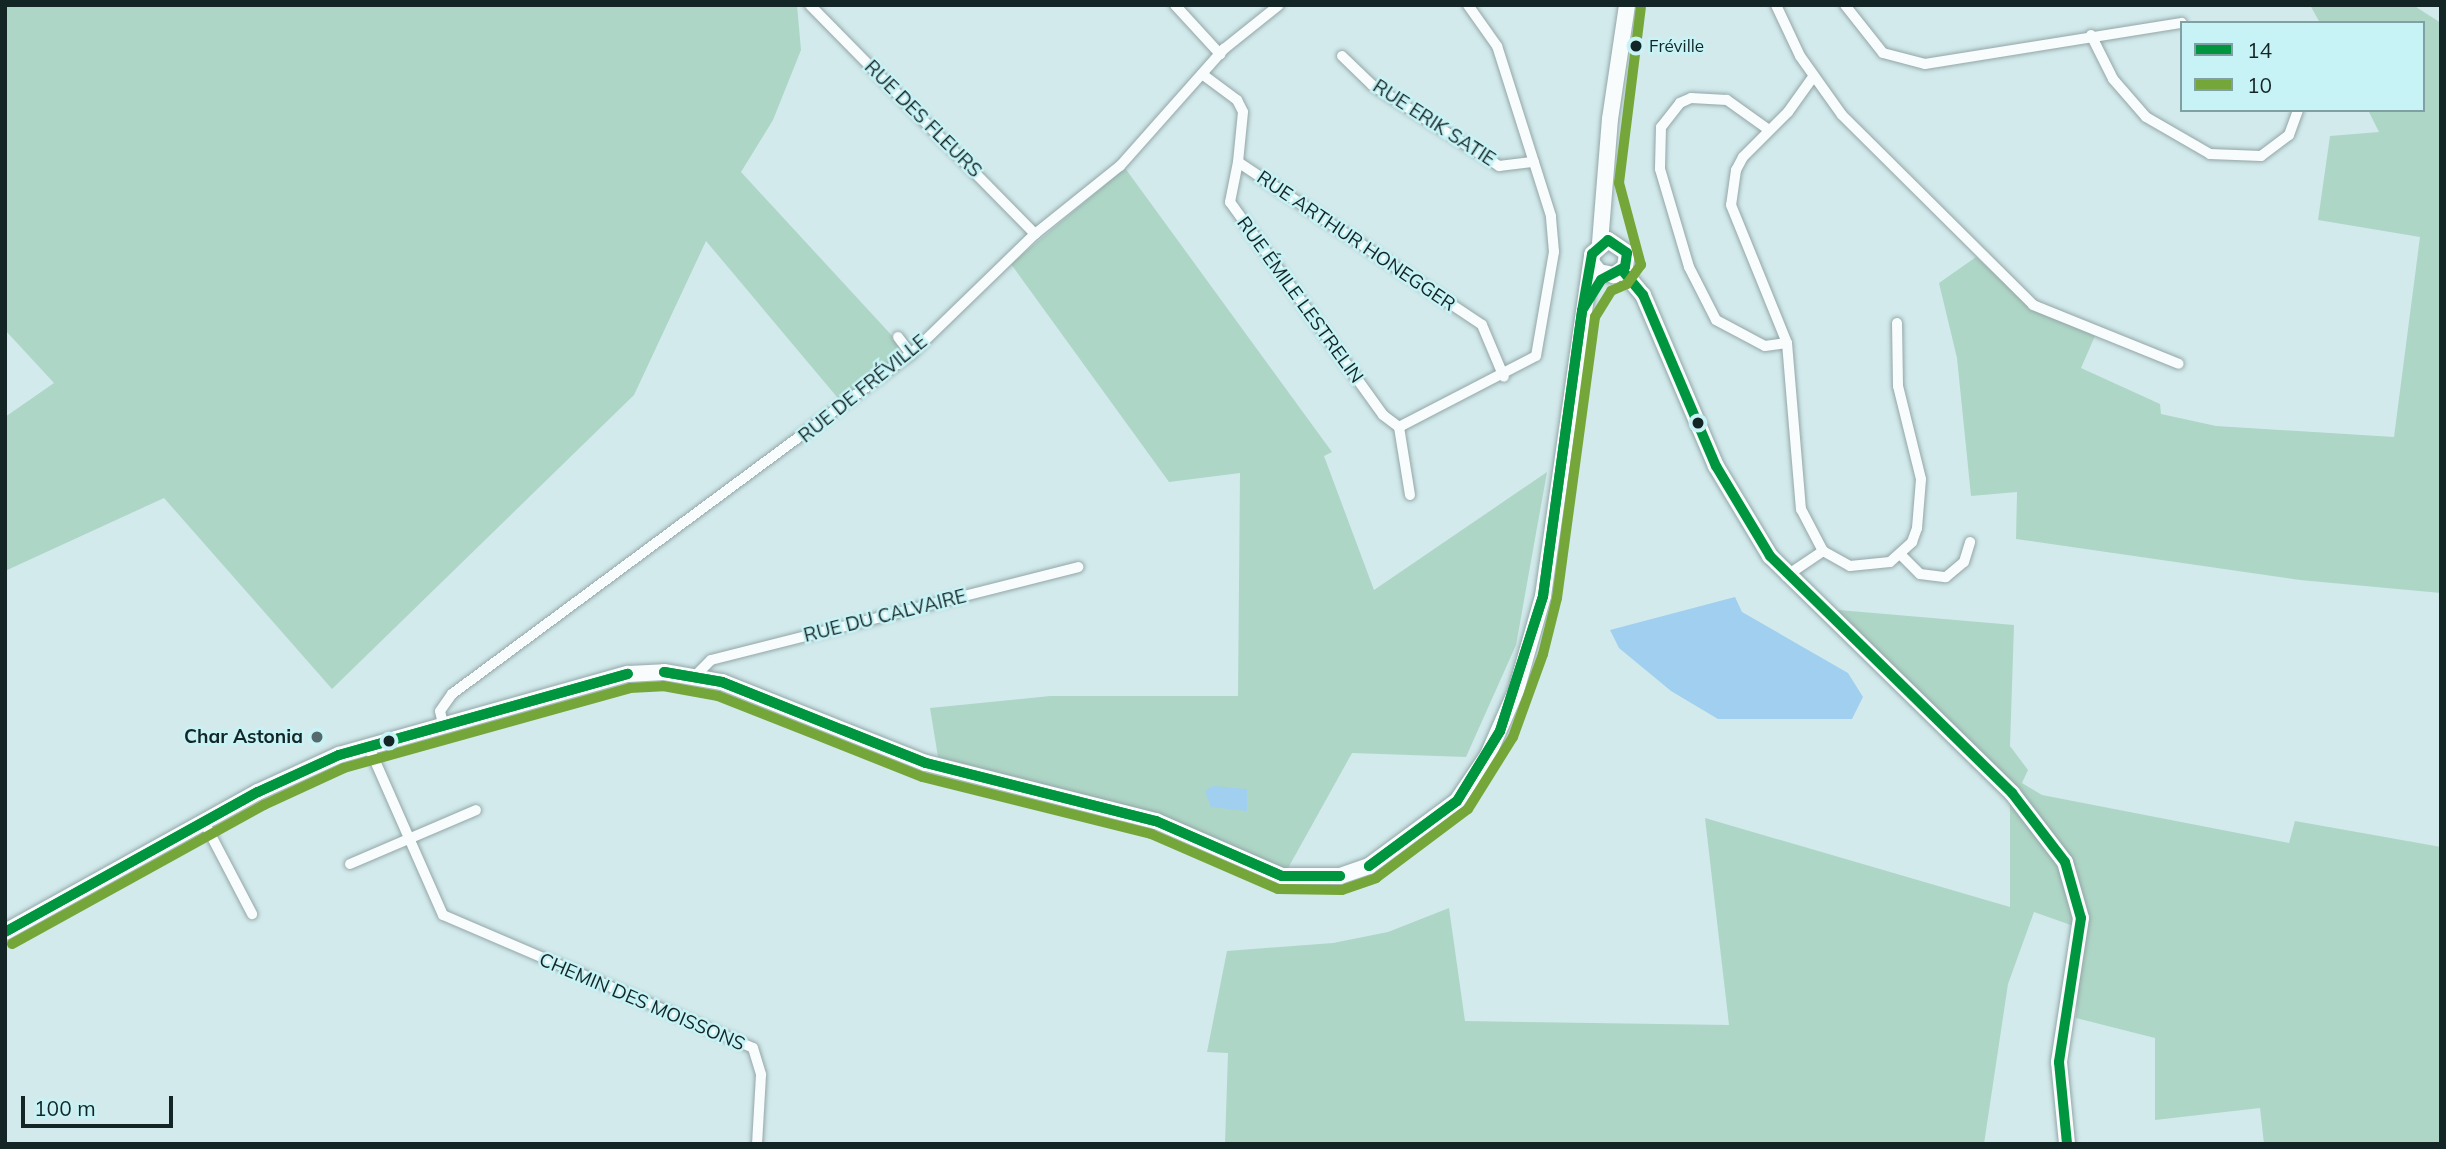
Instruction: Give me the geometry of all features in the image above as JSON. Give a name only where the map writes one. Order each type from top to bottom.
[{"type":"street","name":"RUE DES FLEURS","points":[[810,5],[1035,234]]},
{"type":"street","points":[[1175,5],[1220,54]]},
{"type":"street","name":"RUE DE FRÉVILLE","points":[[448,723],[444,704],[911,354],[1035,234],[1120,166],[1220,54],[1279,5]]},
{"type":"street","points":[[1410,495],[1399,426],[1504,377],[1536,356],[1554,252],[1551,216],[1497,46],[1468,5]]},
{"type":"street","points":[[5,932],[298,773],[368,745],[628,674],[696,675],[926,764],[1156,821],[1282,876],[1340,876],[1369,866],[1457,801],[1488,755],[1516,691],[1543,596],[1582,312],[1592,263],[1600,243],[1627,5]]},
{"type":"street","points":[[1776,5],[1813,77],[1875,150],[2033,305],[2179,364]]},
{"type":"street","points":[[1845,5],[1882,53],[1925,64],[2091,35],[2180,23]]},
{"type":"street","points":[[2091,35],[2113,79],[2146,117],[2210,154],[2261,156],[2289,135],[2297,112]]},
{"type":"street","name":"RUE ERIK SATIE","points":[[1342,56],[1372,85],[1499,166],[1534,162]]},
{"type":"street","name":"RUE ARTHUR HONEGGER","points":[[1202,74],[1237,100],[1243,112],[1238,162],[1482,325],[1504,377]]},
{"type":"street","points":[[1813,77],[1736,170],[1731,205],[1787,343],[1795,395],[1797,486],[1823,551],[1863,567],[1901,555],[1917,528],[1921,479],[1898,386],[1897,323]]},
{"type":"street","points":[[1769,130],[1727,100],[1691,98],[1673,109],[1661,127],[1660,169],[1689,267],[1716,320],[1765,346],[1787,343]]},
{"type":"street","name":"RUE ÉMILE LESTRELIN","points":[[1238,162],[1230,202],[1383,415],[1399,426]]},
{"type":"street","points":[[1582,312],[1628,257],[1618,242],[1605,183]]},
{"type":"street","points":[[1600,243],[1618,242]]},
{"type":"street","points":[[1592,263],[1615,273],[1643,295],[1716,466],[1786,576],[2012,793],[2065,862],[2081,918],[2059,1062],[2067,1144]]},
{"type":"street","points":[[898,337],[911,354]]},
{"type":"street","points":[[1901,555],[1920,574],[1946,578],[1964,562],[1970,542]]},
{"type":"street","points":[[1786,576],[1823,551]]},
{"type":"street","name":"RUE DU CALVAIRE","points":[[696,675],[711,660],[1078,567]]},
{"type":"street","points":[[368,745],[408,835]]},
{"type":"street","points":[[350,864],[408,835],[476,810]]},
{"type":"street","points":[[204,822],[252,914]]},
{"type":"street","name":"CHEMIN DES MOISSONS","points":[[408,835],[443,915],[753,1048],[761,1076],[757,1144]]},
{"type":"green space","points":[[5,5],[797,5],[801,50],[773,120],[741,172],[908,353],[842,403],[706,241],[634,395],[332,689],[164,498],[5,571],[5,417],[54,383],[5,330]]},
{"type":"green space","points":[[2310,5],[2413,5],[2441,23],[2441,593],[2300,580],[2016,539],[2017,492],[1971,496],[1957,358],[1939,283],[1976,257],[2033,308],[2095,336],[2081,368],[2160,404],[2161,414],[2216,426],[2394,437],[2420,237],[2318,220],[2330,136],[2379,132],[2369,112],[2425,112],[2425,21],[2319,21]]},
{"type":"green space","points":[[1125,168],[1332,452],[1324,456],[1374,590],[1547,472],[1516,645],[1466,757],[1352,753],[1287,870],[1258,862],[1165,816],[938,757],[930,708],[1050,696],[1238,696],[1240,473],[1169,482],[1011,264]]},
{"type":"green space","points":[[1827,609],[2014,625],[2010,746],[2028,770],[2022,783],[2042,795],[2289,843],[2295,821],[2441,847],[2441,1144],[2264,1144],[2260,1108],[2155,1120],[2155,1038],[2076,1018],[2082,929],[2034,912],[2008,984],[1984,1144],[1225,1144],[1228,1053],[1207,1052],[1227,951],[1333,943],[1388,932],[1449,908],[1465,1021],[1729,1025],[1705,818],[2010,907],[2010,800]]},
{"type":"water","points":[[1735,597],[1742,612],[1848,673],[1863,697],[1852,719],[1718,719],[1671,691],[1619,648],[1610,630]]},
{"type":"water","points":[[1213,786],[1247,789],[1247,811],[1211,807],[1205,791]]},
{"type":"transit line","name":"10","points":[[12,944],[264,805],[344,768],[630,688],[663,686],[718,696],[923,777],[1151,834],[1278,889],[1342,890],[1376,878],[1468,809],[1513,737],[1543,654],[1557,598],[1595,317],[1611,291],[1627,284],[1641,265],[1619,183],[1641,7]]},
{"type":"transit line","name":"14","points":[[1608,240],[1627,253],[1625,267],[1601,280],[1582,311],[1592,254],[1608,240]]},
{"type":"transit line","name":"14","points":[[1622,270],[1643,295],[1716,466],[1770,556],[2012,793],[2065,862],[2081,918],[2059,1062],[2067,1144]]},
{"type":"transit line","name":"14","points":[[1543,596],[1582,311]]},
{"type":"transit line","name":"14","points":[[1543,596],[1582,311]]},
{"type":"transit line","name":"14","points":[[1500,731],[1543,596]]},
{"type":"transit line","name":"14","points":[[1500,731],[1543,596]]},
{"type":"transit line","name":"14","points":[[664,672],[722,682]]},
{"type":"transit line","name":"14","points":[[664,672],[722,682]]},
{"type":"transit line","name":"14","points":[[339,755],[628,674]]},
{"type":"transit line","name":"14","points":[[339,755],[628,674]]},
{"type":"transit line","name":"14","points":[[722,682],[926,763]]},
{"type":"transit line","name":"14","points":[[722,682],[926,763]]},
{"type":"transit line","name":"14","points":[[1457,801],[1500,731]]},
{"type":"transit line","name":"14","points":[[1457,801],[1500,731]]},
{"type":"transit line","name":"14","points":[[258,792],[339,755]]},
{"type":"transit line","name":"14","points":[[258,792],[339,755]]},
{"type":"transit line","name":"14","points":[[926,763],[1156,821]]},
{"type":"transit line","name":"14","points":[[926,763],[1156,821]]},
{"type":"transit line","name":"14","points":[[5,932],[258,792]]},
{"type":"transit line","name":"14","points":[[5,932],[258,792]]},
{"type":"transit line","name":"14","points":[[1369,866],[1457,801]]},
{"type":"transit line","name":"14","points":[[1369,866],[1457,801]]},
{"type":"transit line","name":"14","points":[[1156,821],[1282,876]]},
{"type":"transit line","name":"14","points":[[1156,821],[1282,876]]},
{"type":"transit line","name":"14","points":[[1282,876],[1340,876]]},
{"type":"transit line","name":"14","points":[[1282,876],[1340,876]]},
{"type":"place","name":"Fréville","points":[[1636,46]]},
{"type":"place","name":"Char Astonia","points":[[317,737]]}]
